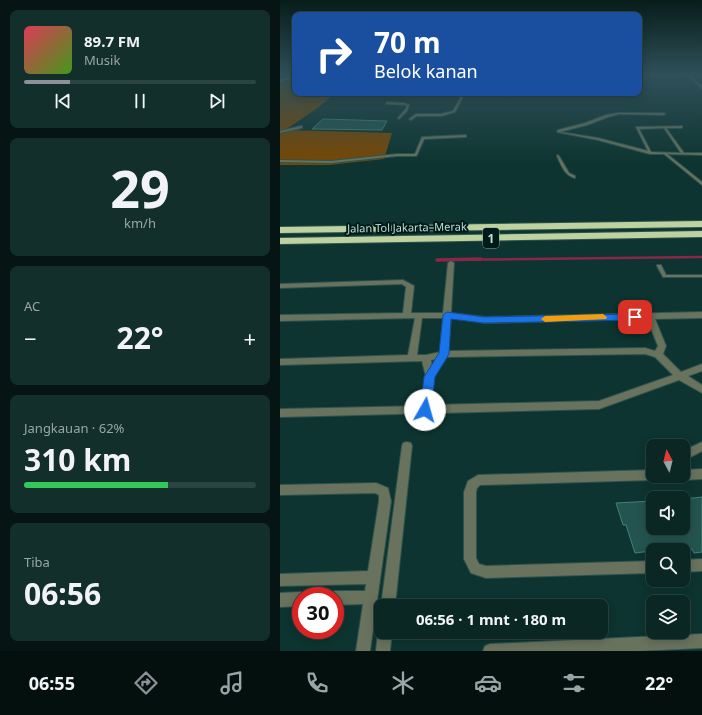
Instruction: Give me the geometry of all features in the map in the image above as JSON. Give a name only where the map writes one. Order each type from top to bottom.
[{"type":"highway","name":"Jalan Tol Jakarta–Merak","points":[[280,230],[702,224]]},
{"type":"highway","name":"Jalan Tol Jakarta–Merak","points":[[280,241],[702,234]]},
{"type":"street","points":[[430,377],[444,354],[451,263]]},
{"type":"street","points":[[280,286],[403,282],[410,286],[407,316]]},
{"type":"street","points":[[412,358],[418,315]]},
{"type":"street","points":[[280,318],[447,315],[484,320],[702,315]]},
{"type":"street","points":[[650,316],[662,346],[658,354]]},
{"type":"street","points":[[280,362],[426,358],[444,354],[645,351],[658,354],[680,376],[700,388],[702,398]]},
{"type":"street","points":[[425,410],[430,377],[426,358]]},
{"type":"street","points":[[280,413],[599,405],[702,367]]},
{"type":"street","points":[[389,599],[407,446]]},
{"type":"street","points":[[690,452],[702,446]]},
{"type":"street","points":[[646,474],[478,480],[472,485],[470,492],[470,559],[475,569],[486,572],[646,567]]},
{"type":"street","points":[[690,474],[702,474]]},
{"type":"street","points":[[280,490],[376,488],[384,492],[385,501],[363,651]]},
{"type":"street","points":[[690,566],[702,565]]},
{"type":"street","points":[[280,580],[373,577]]},
{"type":"street","points":[[344,598],[370,597]]},
{"type":"street","points":[[280,600],[292,599]]},
{"type":"street","points":[[382,651],[384,639]]},
{"type":"street","points":[[490,651],[702,641]]},
{"type":"lane","points":[[399,118],[408,105],[406,104]]},
{"type":"lane","points":[[410,119],[416,115],[441,114],[455,110],[458,104]]},
{"type":"lane","points":[[664,114],[619,114],[607,116],[586,124],[558,131],[598,139],[650,153],[702,154]]},
{"type":"lane","points":[[280,132],[301,127]]},
{"type":"lane","points":[[664,127],[683,154]]},
{"type":"lane","points":[[650,153],[637,128],[681,127]]},
{"type":"lane","points":[[280,161],[331,162],[397,155],[416,155],[423,138],[465,136]]},
{"type":"lane","points":[[664,153],[702,184]]},
{"type":"lane","points":[[558,156],[568,174],[574,177]]},
{"type":"lane","points":[[659,266],[665,276],[702,276]]},
{"type":"shaded area","points":[[280,104],[322,104],[285,130],[392,133],[384,159],[329,165],[280,165]]},
{"type":"building","points":[[323,119],[387,121],[382,130],[312,129]]},
{"type":"building","points":[[702,497],[702,552],[694,553],[692,549],[690,549],[690,543],[646,543],[646,552],[635,553],[626,525],[623,525],[616,503],[646,501],[646,535],[690,535],[690,498]]},
{"type":"waterway","points":[[481,259],[437,260],[702,257]]},
{"type":"slow traffic","points":[[545,319],[603,317]]},
{"type":"route","points":[[425,410],[430,377],[444,354],[447,315],[484,320],[635,317]]}]
